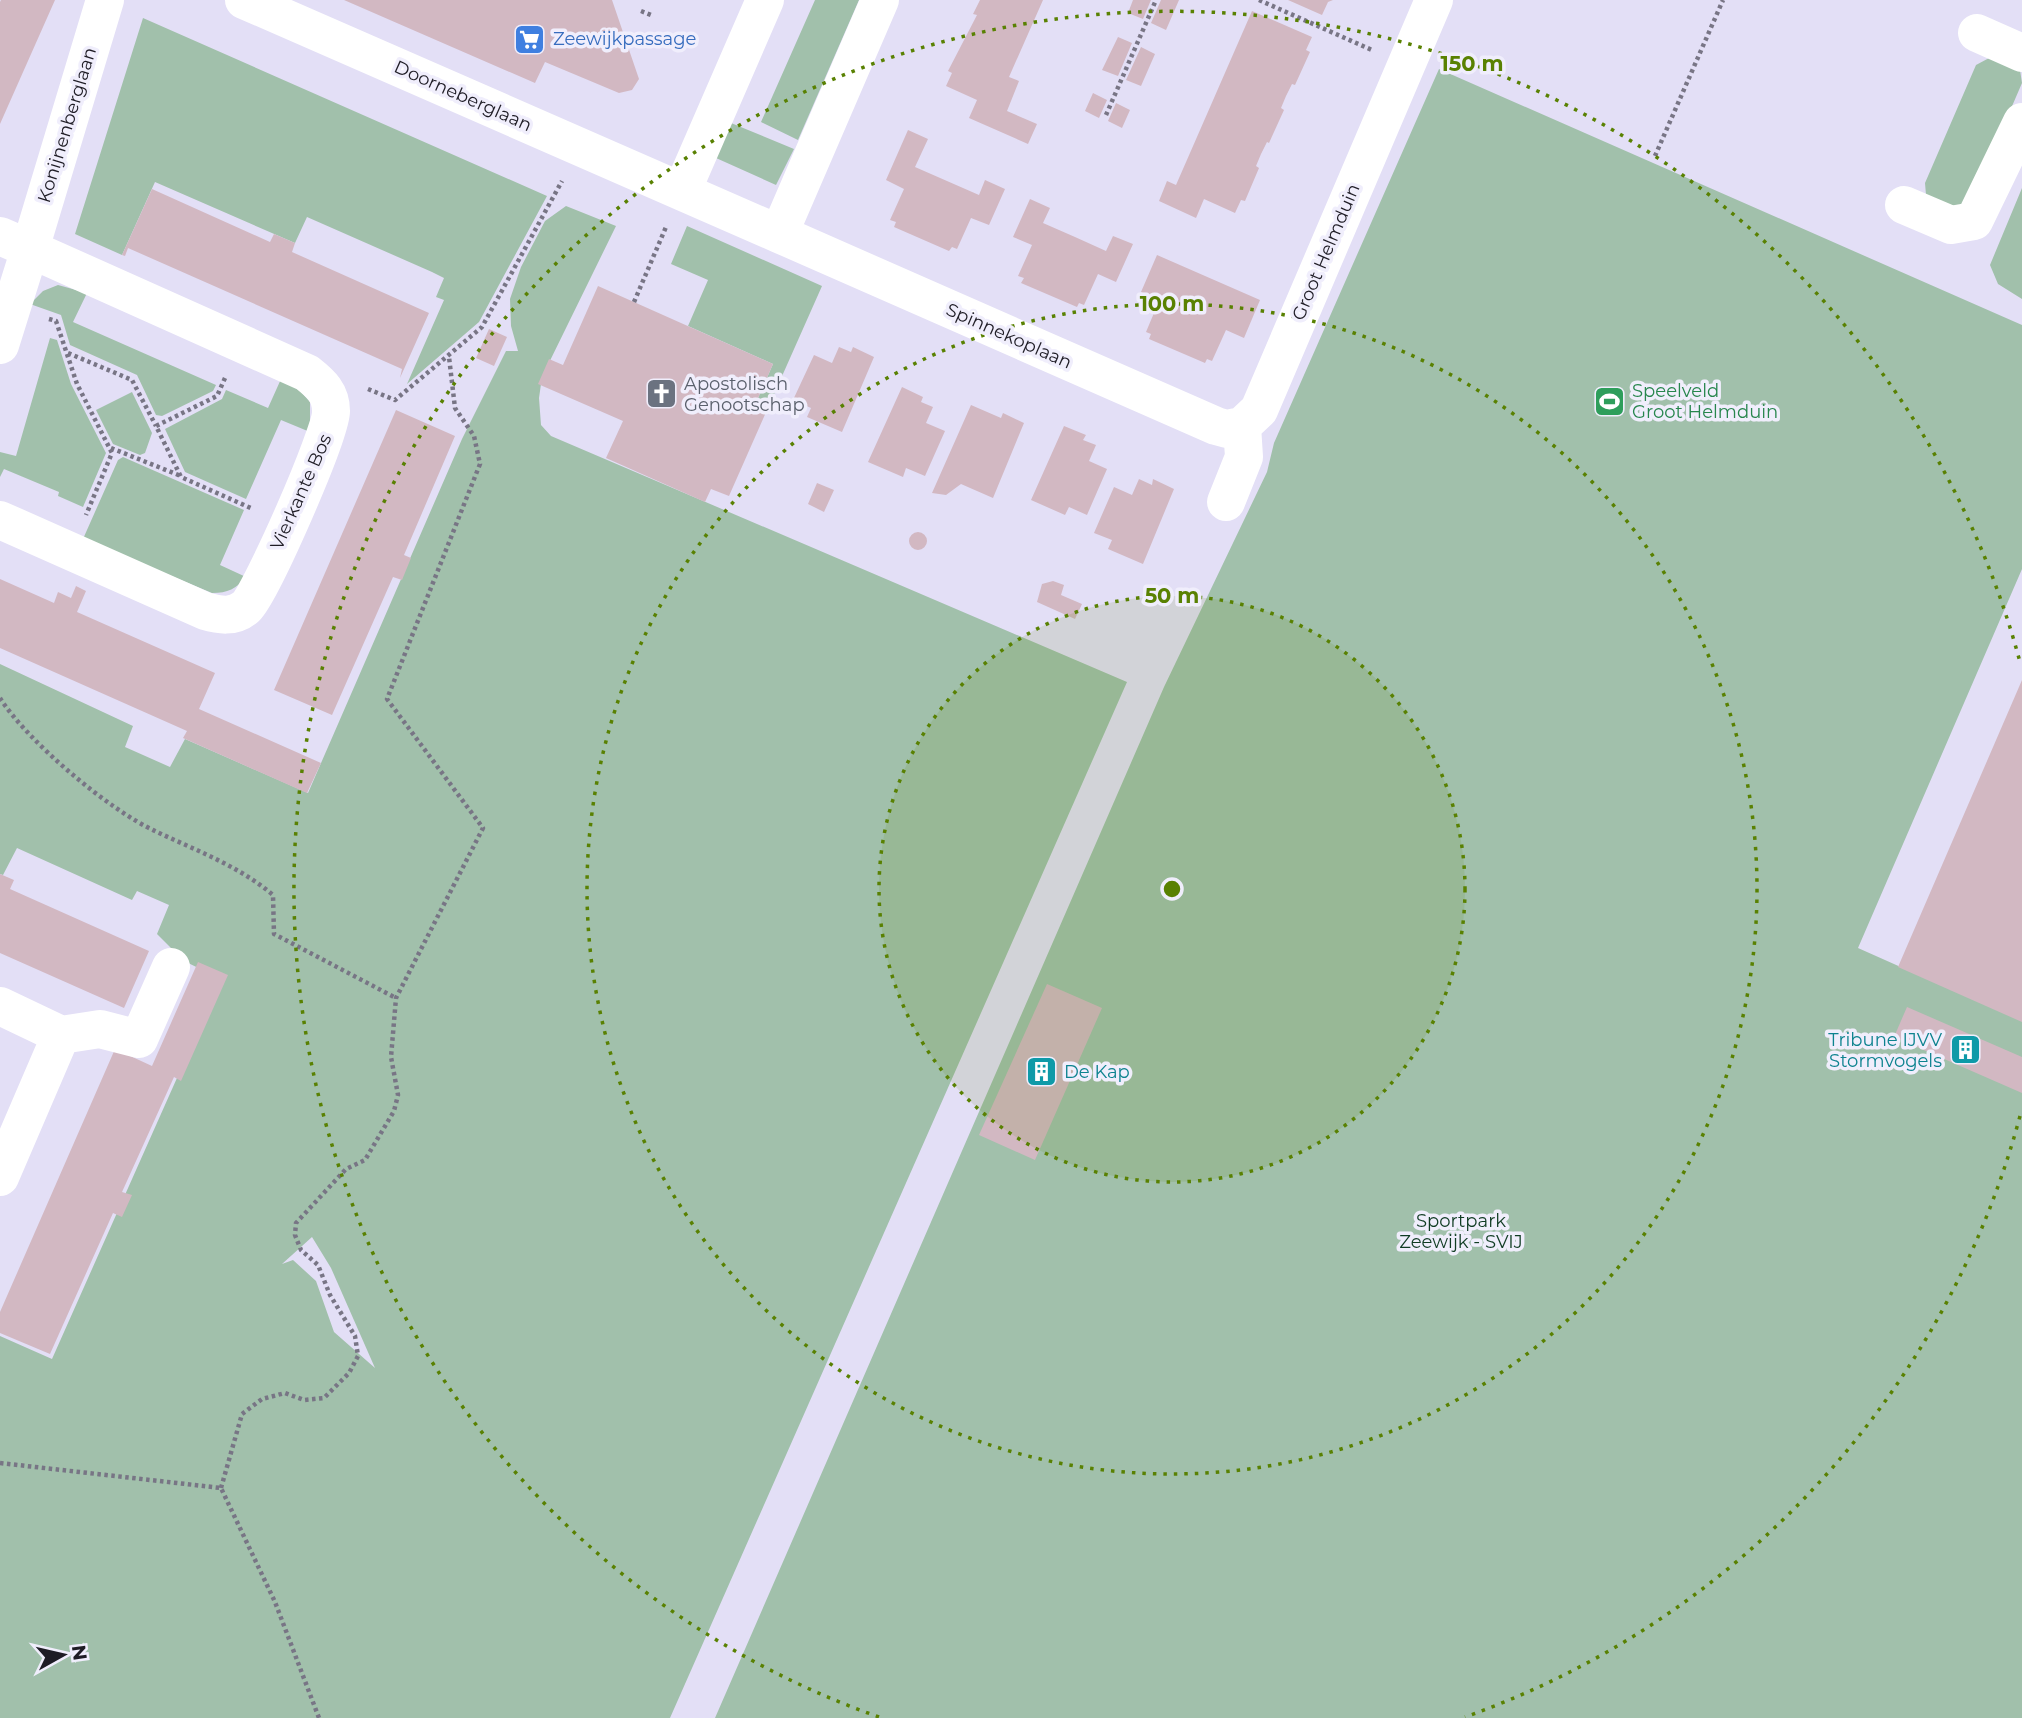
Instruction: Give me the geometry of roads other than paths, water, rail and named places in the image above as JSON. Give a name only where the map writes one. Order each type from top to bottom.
[{"type":"street","name":"Konijnenberglaan","points":[[15,243],[105,0]]},
{"type":"street","name":"Doorneberglaan","points":[[244,0],[779,234]]},
{"type":"street","points":[[682,191],[765,0]]},
{"type":"street","points":[[779,234],[880,0]]},
{"type":"street","name":"Groot Helmduin","points":[[1242,426],[1259,410],[1434,0]]},
{"type":"street","points":[[1978,33],[2022,52]]},
{"type":"street","points":[[1904,205],[1951,225],[1974,221],[2022,121]]},
{"type":"street","name":"Spinnekoplaan","points":[[779,234],[1216,426],[1227,429],[1242,426]]},
{"type":"street","points":[[0,345],[12,307],[15,243]]},
{"type":"street","name":"Vierkante Bos","points":[[0,520],[205,611],[235,614],[247,607],[261,583],[330,425],[329,396],[307,373],[15,243]]},
{"type":"street","points":[[1226,502],[1244,457],[1242,426]]},
{"type":"street","points":[[0,1006],[61,1035],[100,1029],[139,1039],[171,967]]},
{"type":"street","points":[[0,1177],[61,1035]]},
{"type":"place","name":"Zeewijkpassage","points":[[530,39]]},
{"type":"place","name":"Apostolisch Genootschap","points":[[661,394]]},
{"type":"place","name":"Speelveld Groot Helmduin","points":[[1609,401]]},
{"type":"place","name":"Tribune IJVV Stormvogels","points":[[1965,1050]]},
{"type":"place","name":"De Kap","points":[[1041,1072]]},
{"type":"park label","name":"Sportpark Zeewijk - SVIJ","points":[[1461,1231]]}]
